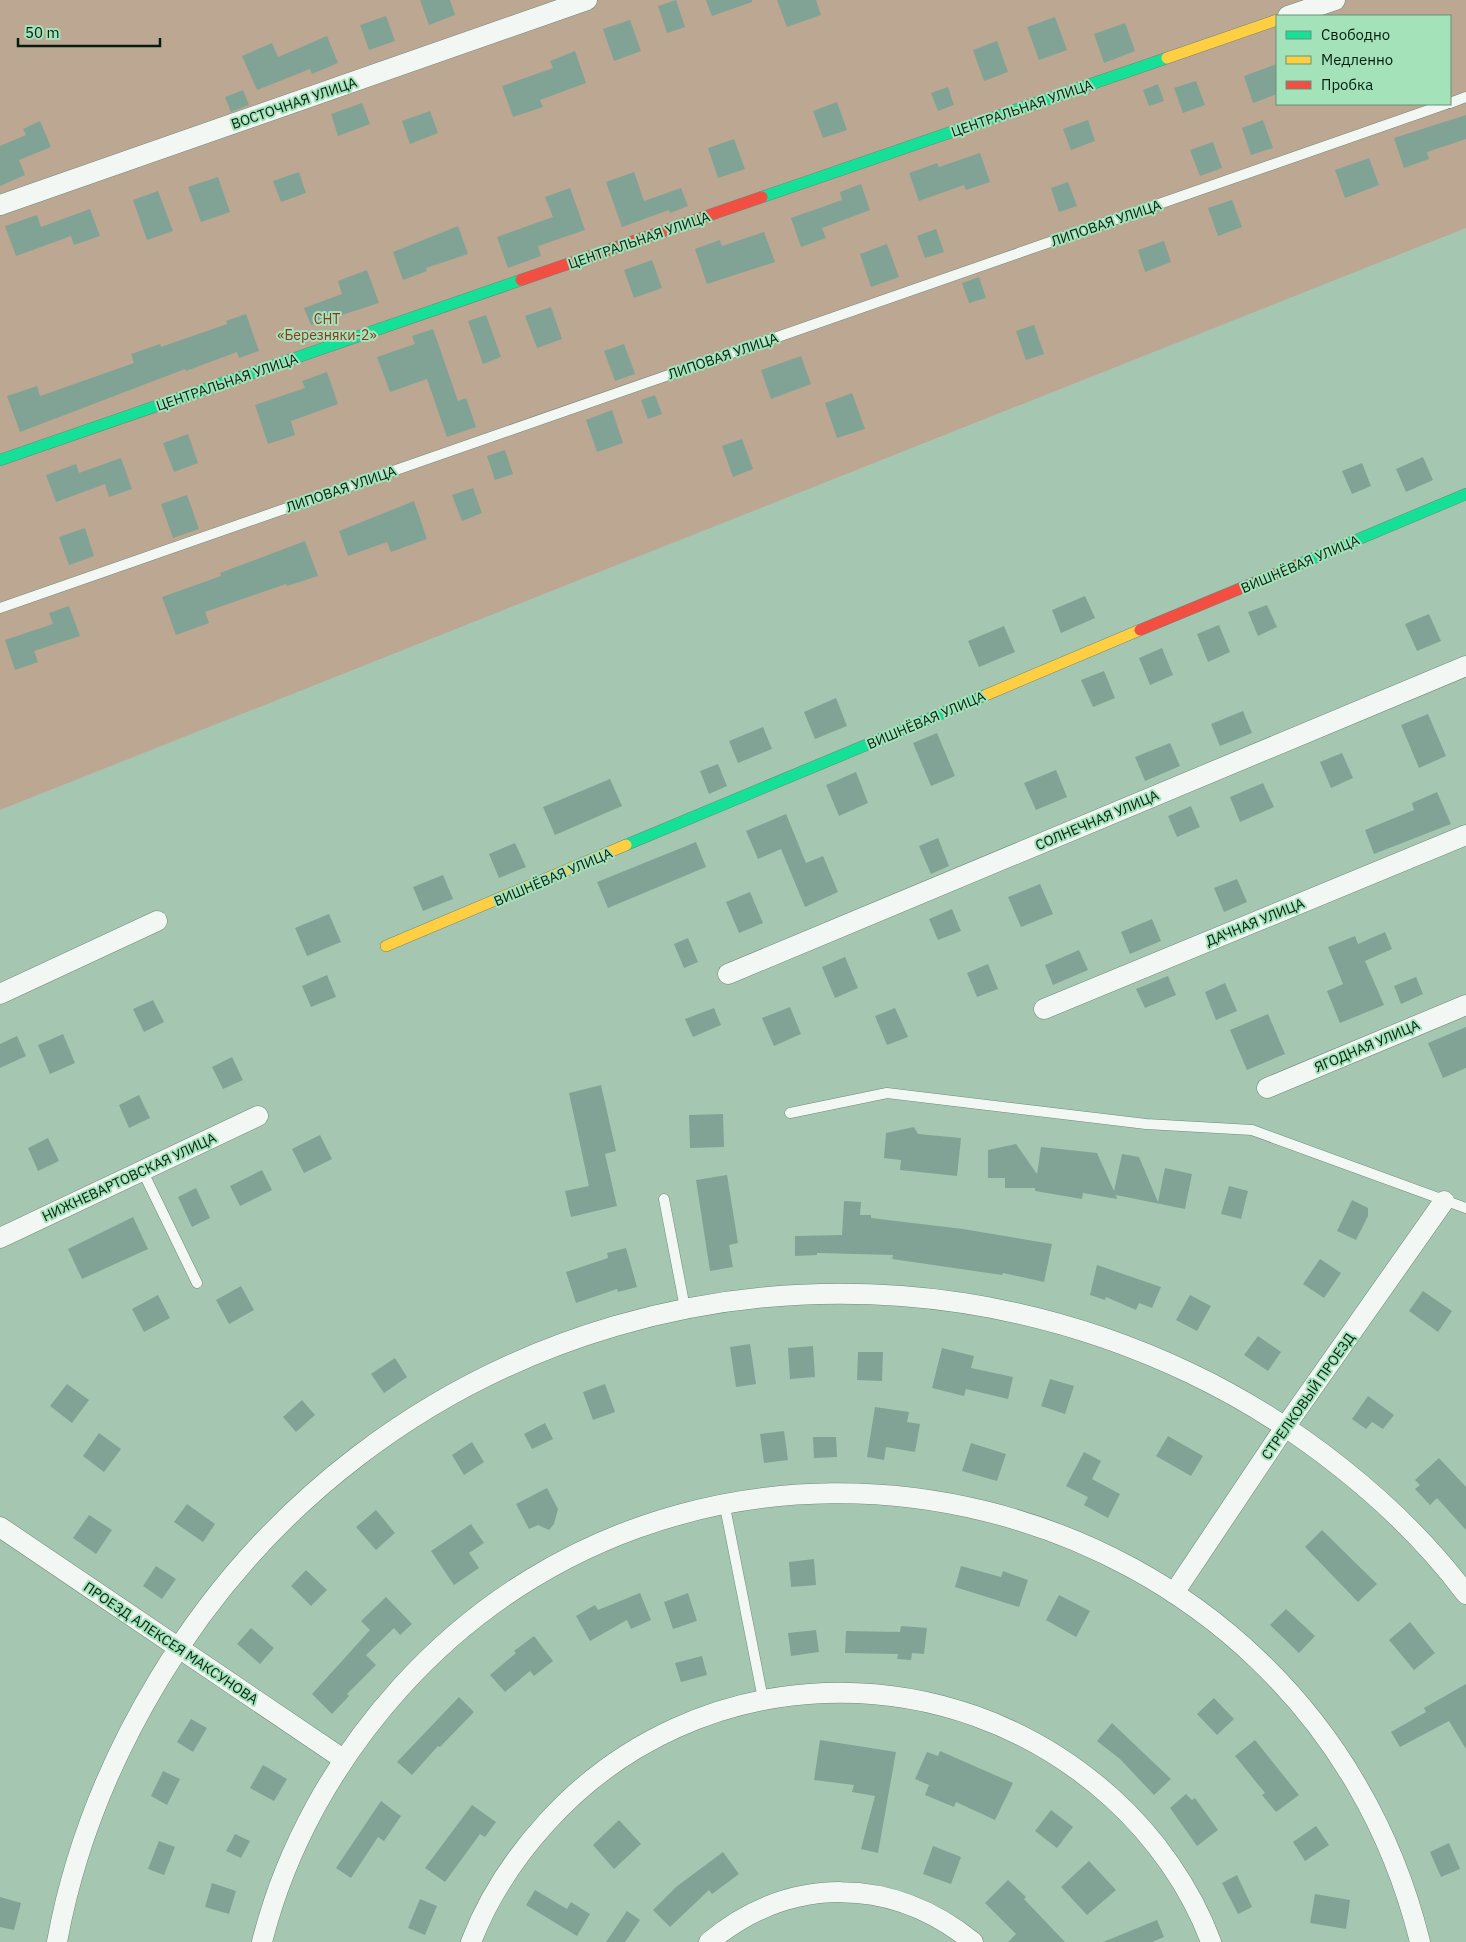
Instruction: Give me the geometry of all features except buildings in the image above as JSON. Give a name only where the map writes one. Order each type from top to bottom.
[{"type":"street","name":"ВОСТОЧНАЯ УЛИЦА","points":[[0,205],[587,0]]},
{"type":"street","points":[[1291,15],[1335,0]]},
{"type":"street","name":"ЦЕНТРАЛЬНАЯ УЛИЦА","points":[[0,460],[1276,20]]},
{"type":"street","name":"ВИШНЁВАЯ УЛИЦА","points":[[386,946],[1466,494]]},
{"type":"street","name":"СОЛНЕЧНАЯ УЛИЦА","points":[[728,974],[1466,666]]},
{"type":"street","name":"ДАЧНАЯ УЛИЦА","points":[[1044,1009],[1466,835]]},
{"type":"street","points":[[0,994],[157,921]]},
{"type":"street","name":"ЯГОДНАЯ УЛИЦА","points":[[1267,1088],[1466,1005]]},
{"type":"street","name":"НИЖНЕВАРТОВСКАЯ УЛИЦА","points":[[0,1238],[258,1116]]},
{"type":"street","name":"СТРЕЛКОВЫЙ ПРОЕЗД","points":[[1174,1593],[1285,1427],[1444,1201]]},
{"type":"street","points":[[57,1942],[77,1860],[103,1786],[137,1715],[178,1648],[224,1585],[277,1527],[335,1474],[398,1428],[465,1387],[536,1354],[610,1327],[685,1308],[764,1296],[841,1292],[920,1296],[997,1308],[1073,1326],[1147,1353],[1218,1386],[1285,1427],[1348,1473],[1406,1526],[1466,1594]]},
{"type":"street","points":[[262,1942],[288,1862],[313,1809],[343,1759],[378,1712],[418,1668],[462,1628],[509,1593],[559,1563],[612,1538],[668,1518],[724,1504],[783,1495],[841,1492],[900,1495],[958,1504],[1015,1518],[1070,1538],[1124,1562],[1174,1593],[1221,1628],[1265,1667],[1304,1711],[1339,1758],[1369,1808],[1394,1861],[1414,1916],[1420,1942]]},
{"type":"street","name":"ПРОЕЗД АЛЕКСЕЯ МАКСУНОВА","points":[[0,1527],[343,1759]]},
{"type":"street","points":[[471,1942],[489,1903],[509,1869],[539,1831],[588,1782],[619,1759],[653,1739],[707,1716],[763,1700],[802,1694],[841,1692],[909,1698],[957,1709],[994,1722],[1029,1739],[1063,1759],[1094,1782],[1123,1808],[1150,1837],[1173,1869],[1193,1902],[1211,1942]]},
{"type":"street","points":[[709,1942],[730,1925],[764,1907],[802,1895],[841,1891],[880,1895],[917,1906],[952,1925],[973,1942]]},
{"type":"lane","name":"ЛИПОВАЯ УЛИЦА","points":[[1451,102],[1466,97]]},
{"type":"lane","name":"ЛИПОВАЯ УЛИЦА","points":[[0,608],[1442,105]]},
{"type":"lane","points":[[790,1113],[887,1093],[1146,1124],[1252,1130],[1466,1208]]},
{"type":"lane","points":[[142,1170],[197,1283]]},
{"type":"lane","points":[[664,1199],[685,1308]]},
{"type":"lane","points":[[724,1504],[763,1700]]},
{"type":"green space","name":"СНТ «Березняки-2»","points":[[0,0],[1466,0],[1466,228],[0,810]]},
{"type":"traffic: fast","points":[[762,197],[1167,58]]},
{"type":"traffic: fast","points":[[0,460],[521,280]]},
{"type":"traffic: fast","points":[[1297,565],[1466,494]]},
{"type":"traffic: fast","points":[[626,845],[986,695]]},
{"type":"traffic: slow","points":[[1167,58],[1276,20]]},
{"type":"traffic: slow","points":[[986,695],[1140,630]]},
{"type":"traffic: slow","points":[[386,946],[626,845]]},
{"type":"traffic: jam","points":[[521,280],[762,197]]},
{"type":"traffic: jam","points":[[1140,630],[1297,565]]}]
